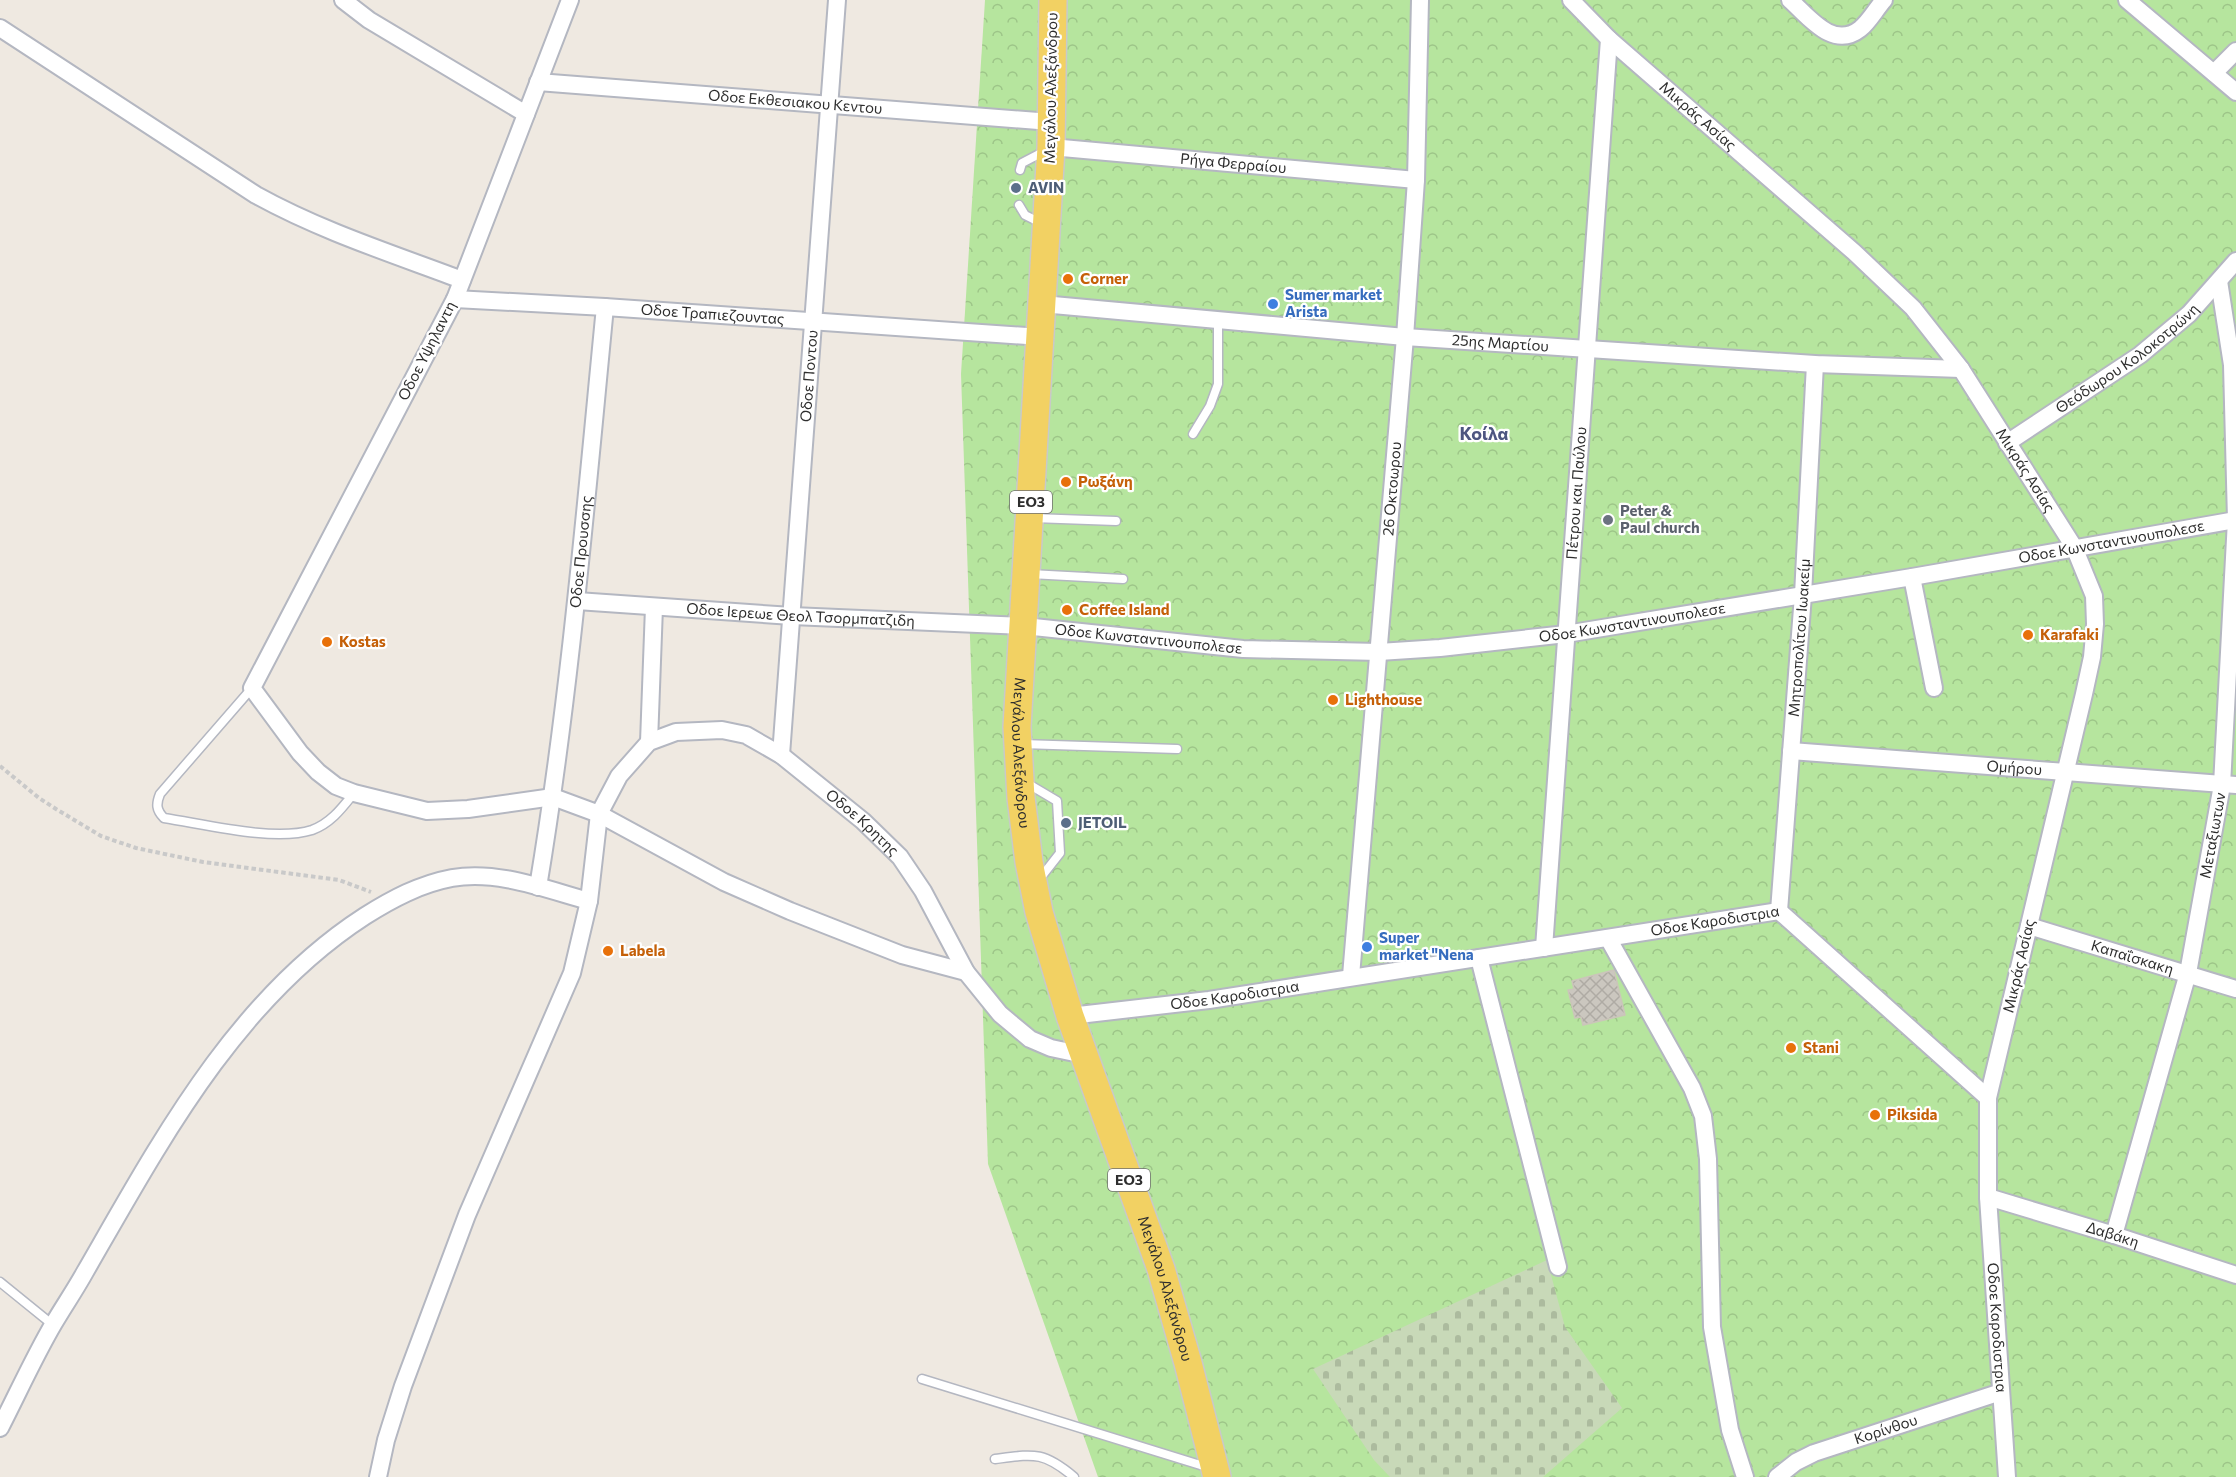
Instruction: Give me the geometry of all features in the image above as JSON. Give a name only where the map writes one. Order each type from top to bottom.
[{"type":"main road","name":"Μεγάλου Αλεξάνδρου","points":[[1053,0],[1051,134],[1041,337],[1017,727],[1029,862],[1039,912],[1070,1016],[1161,1269],[1217,1474]]},
{"type":"street","points":[[344,0],[369,20],[526,114]]},
{"type":"street","name":"Oδοε Υψηλαντη","points":[[252,688],[455,299],[570,0]]},
{"type":"street","name":"Oδοε Ποντου","points":[[782,754],[837,0]]},
{"type":"street","name":"26 Οκτοωρου","points":[[1351,976],[1405,337],[1416,180],[1420,0]]},
{"type":"street","name":"Μικράς Ασίας","points":[[1571,0],[1609,39],[1854,252],[1913,308],[1962,369],[2074,547],[2094,596],[2095,624],[2088,675],[1988,1098]]},
{"type":"street","points":[[1790,0],[1827,33],[1837,37],[1850,35],[1861,28],[1884,0]]},
{"type":"street","points":[[2127,0],[2236,92]]},
{"type":"street","points":[[0,28],[284,211],[462,280]]},
{"type":"street","name":"Πέτρου και Παύλου","points":[[1544,948],[1609,39]]},
{"type":"street","points":[[2214,73],[2236,51]]},
{"type":"street","name":"Oδοε Εκθεσιακου Κεντου","points":[[538,82],[829,105],[1051,134]]},
{"type":"street","name":"Ρήγα Φερραίου","points":[[1051,134],[1416,180]]},
{"type":"street","name":"Θεόδωρου Κολοκοτρώνη","points":[[2007,443],[2140,355],[2189,314],[2236,261]]},
{"type":"street","name":"Μεταξιωτων","points":[[2114,1235],[2188,973],[2229,785],[2236,520],[2232,365],[2219,281]]},
{"type":"street","name":"Oδοε Τραπιεζουντας","points":[[455,299],[1041,337]]},
{"type":"street","name":"25ης Μαρτίου","points":[[1042,304],[1405,337],[1586,347],[1815,364],[1962,369]]},
{"type":"street","name":"Oδοε Προυσσης","points":[[538,887],[553,797],[577,601],[605,307]]},
{"type":"street","name":"Μητροπολίτου Ιωακείμ","points":[[1779,911],[1803,595],[1815,364]]},
{"type":"street","name":"Oδοε Κωνσταντινουπολεσε","points":[[1024,626],[1243,649],[1379,652],[1440,648],[1566,634],[1912,577],[2236,520]]},
{"type":"street","points":[[1912,577],[1934,688]]},
{"type":"street","name":"Oδοε Ιερεωε Θεολ Τσορμπατζιδη","points":[[577,601],[792,616],[1024,626]]},
{"type":"street","points":[[649,742],[654,607]]},
{"type":"street","points":[[252,688],[300,753],[318,772],[336,786],[354,793],[427,811],[468,809],[553,797],[599,814],[638,833],[724,882],[779,906],[902,954],[966,972]]},
{"type":"street","name":"Oδοε Κρητης","points":[[599,814],[619,776],[649,742],[676,732],[722,730],[746,735],[782,754],[863,821],[900,857],[922,891],[966,972],[1000,1014],[1030,1039],[1052,1048],[1084,1055]]},
{"type":"street","name":"Ομήρου","points":[[1791,751],[2229,785]]},
{"type":"street","points":[[378,1477],[386,1440],[403,1386],[467,1215],[572,973],[589,901],[599,814]]},
{"type":"street","points":[[0,1428],[53,1325],[131,1189],[182,1109],[256,1011],[295,969],[328,941],[392,900],[451,878],[475,876],[503,878],[589,901]]},
{"type":"street","name":"Oδοε Καροδιστρια","points":[[1070,1016],[1209,1000],[1351,976],[1779,911],[1988,1098],[1988,1197],[2007,1477]]},
{"type":"street","name":"Καπαΐσκακη","points":[[2029,926],[2236,989]]},
{"type":"street","points":[[1608,938],[1692,1088],[1703,1116],[1708,1159],[1712,1327],[1730,1430],[1745,1477]]},
{"type":"street","points":[[1479,958],[1558,1267]]},
{"type":"street","name":"Δαβάκη","points":[[1988,1197],[2236,1275]]},
{"type":"street","name":"Κορίνθου","points":[[1777,1477],[1796,1462],[1814,1453],[2001,1392]]},
{"type":"lane","points":[[1020,170],[1022,163],[1051,134]]},
{"type":"lane","points":[[1019,205],[1025,215],[1046,225]]},
{"type":"lane","points":[[1193,434],[1210,406],[1218,384],[1218,320]]},
{"type":"lane","points":[[1030,517],[1116,521]]},
{"type":"lane","points":[[1027,574],[1123,579]]},
{"type":"lane","points":[[252,688],[160,794],[156,804],[158,812],[164,818],[247,831],[289,834],[313,829],[335,816],[354,793]]},
{"type":"lane","points":[[1018,744],[1177,748]]},
{"type":"lane","points":[[1020,779],[1057,801],[1060,853],[1034,886]]},
{"type":"lane","points":[[0,1282],[53,1325]]},
{"type":"lane","points":[[922,1379],[1217,1474]]},
{"type":"lane","points":[[995,1459],[1038,1455],[1058,1463],[1074,1477]]},
{"type":"path","points":[[0,766],[56,810],[101,836],[135,848],[203,862],[339,880],[392,900]]},
{"type":"green space","points":[[985,0],[2236,0],[2236,1477],[1098,1477],[988,1164],[961,374]]},
{"type":"green space","points":[[1547,1260],[1565,1327],[1622,1408],[1543,1477],[1390,1477],[1374,1460],[1313,1369]]},
{"type":"building","points":[[1614,970],[1625,1015],[1583,1025],[1581,1017],[1575,1018],[1568,990],[1574,989],[1572,981]]},
{"type":"place","name":"AVIN","points":[[1016,188]]},
{"type":"place","name":"Corner","points":[[1068,279]]},
{"type":"place","name":"Sumer market Arista","points":[[1273,304]]},
{"type":"place","name":"Ρωξάνη","points":[[1066,482]]},
{"type":"place","name":"Peter & Paul church","points":[[1608,520]]},
{"type":"place","name":"Coffee Island","points":[[1067,610]]},
{"type":"place","name":"Karafaki","points":[[2028,635]]},
{"type":"place","name":"Kostas","points":[[327,642]]},
{"type":"place","name":"Lighthouse","points":[[1333,700]]},
{"type":"place","name":"JETOIL","points":[[1066,823]]},
{"type":"place","name":"Super market \"Nena","points":[[1367,947]]},
{"type":"place","name":"Labela","points":[[608,951]]},
{"type":"place","name":"Stani","points":[[1791,1048]]},
{"type":"place","name":"Piksida","points":[[1875,1115]]},
{"type":"district","name":"Κοίλα","points":[[1484,434]]}]
